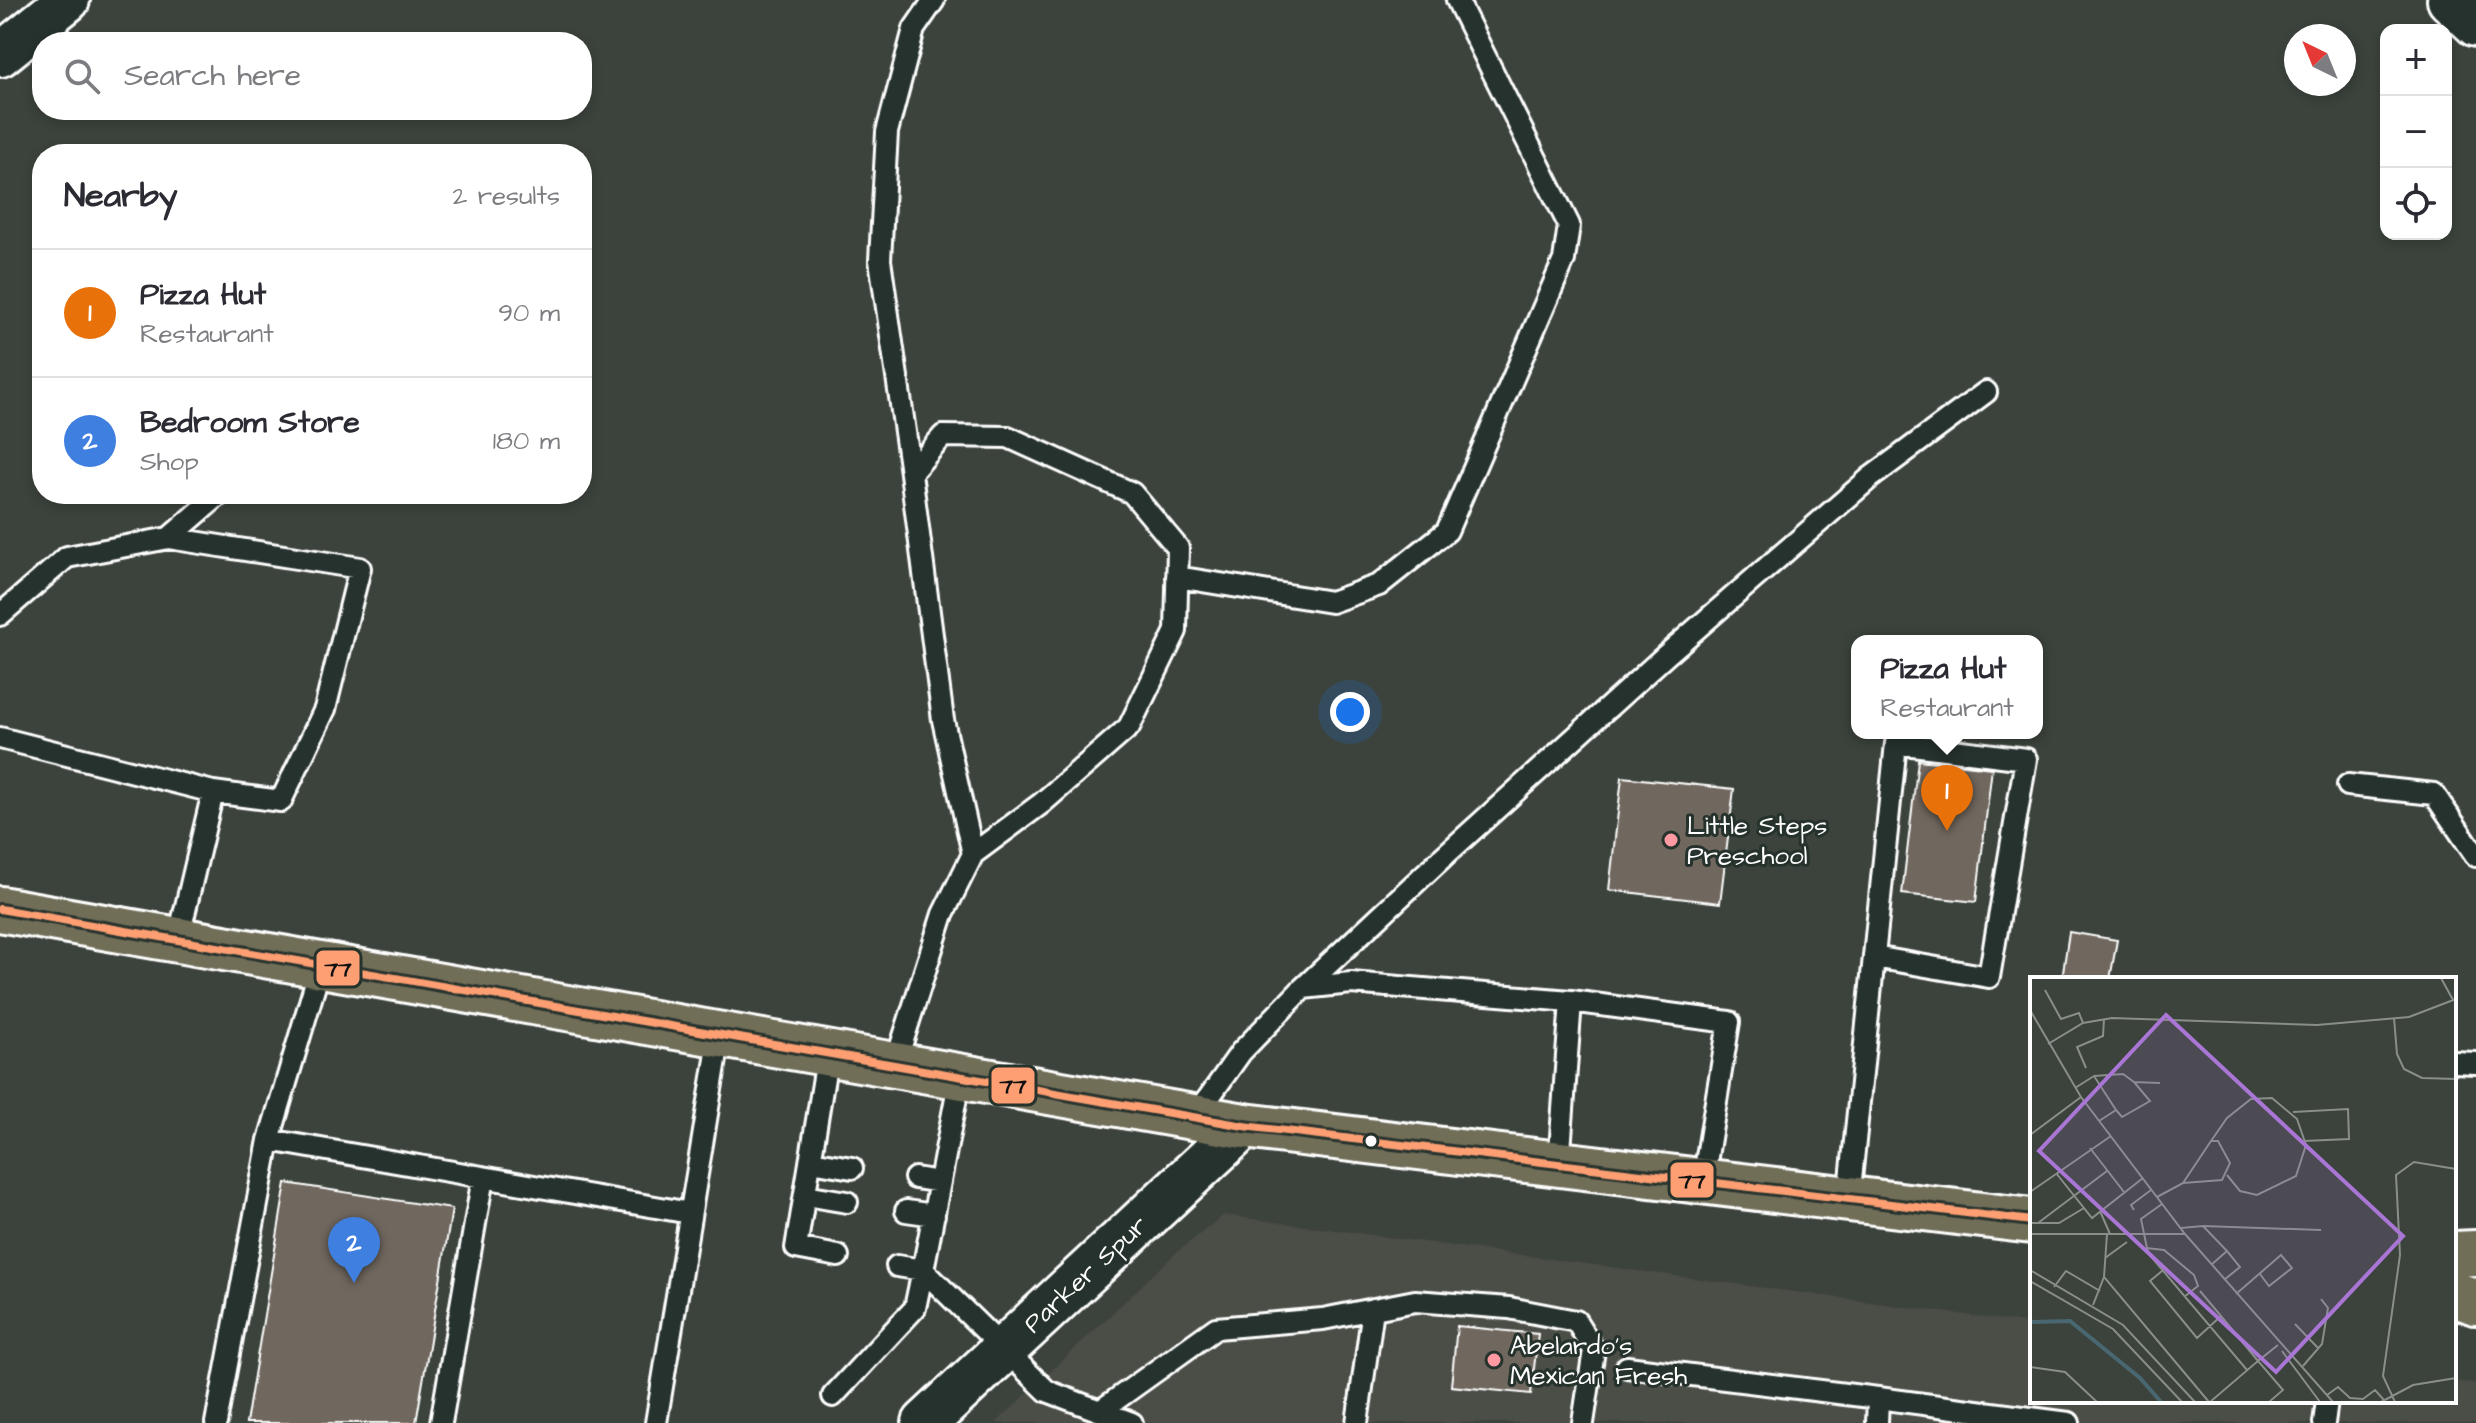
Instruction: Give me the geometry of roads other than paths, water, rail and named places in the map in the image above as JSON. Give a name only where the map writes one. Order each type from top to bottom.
[{"type":"main road","points":[[0,909],[1244,1126],[2030,1221]]},
{"type":"main road","points":[[2456,1254],[2476,1253]]},
{"type":"main road","points":[[2456,1295],[2476,1302]]},
{"type":"street","points":[[0,55],[68,0]]},
{"type":"street","points":[[2449,0],[2476,25]]},
{"type":"street","name":"Parker Spur","points":[[925,1423],[1244,1126]]},
{"type":"lane","points":[[934,0],[914,29],[887,132],[880,260],[943,720],[973,854]]},
{"type":"lane","points":[[1177,577],[1331,602],[1379,585],[1447,531],[1564,260],[1569,225],[1457,0]]},
{"type":"lane","points":[[1195,1117],[1241,1052],[1303,988],[1443,857],[1665,656],[1870,478],[1986,392]]},
{"type":"lane","points":[[895,1065],[943,914],[973,854],[1042,803],[1129,727],[1176,631],[1178,548],[1132,493],[1008,437],[943,436],[911,473]]},
{"type":"lane","points":[[169,538],[208,504]]},
{"type":"lane","points":[[0,615],[67,557],[169,538],[360,568],[325,709],[281,801],[213,792],[0,738]]},
{"type":"lane","points":[[1849,1199],[1896,743],[2026,759],[1989,977],[1874,957]]},
{"type":"lane","points":[[2348,785],[2434,794],[2476,856]]},
{"type":"lane","points":[[178,940],[213,792]]},
{"type":"lane","points":[[216,1423],[269,1140],[321,965]]},
{"type":"lane","points":[[1303,988],[1351,983],[1571,1001],[1729,1022],[1703,1181]]},
{"type":"lane","points":[[1559,1164],[1571,1001]]},
{"type":"lane","points":[[656,1423],[720,1035]]},
{"type":"lane","points":[[828,1053],[796,1248],[838,1256]]},
{"type":"lane","points":[[2456,1062],[2476,1063]]},
{"type":"lane","points":[[833,1396],[915,1308],[960,1077]]},
{"type":"lane","points":[[269,1140],[690,1213]]},
{"type":"lane","points":[[811,1161],[852,1168]]},
{"type":"lane","points":[[441,1423],[483,1177]]},
{"type":"lane","points":[[915,1178],[940,1182]]},
{"type":"lane","points":[[805,1195],[847,1202]]},
{"type":"lane","points":[[906,1211],[934,1215]]},
{"type":"lane","points":[[897,1266],[923,1270],[1047,1391],[1132,1423]]},
{"type":"lane","points":[[1100,1411],[1216,1328],[1323,1319],[1415,1301],[1509,1308],[1576,1321],[1594,1350],[1583,1423]]},
{"type":"lane","points":[[1357,1423],[1373,1309]]},
{"type":"lane","points":[[1627,1367],[2069,1423]]},
{"type":"lane","points":[[1877,1423],[1878,1398]]},
{"type":"lane","points":[[2324,1423],[2327,1403]]},
{"type":"place","name":"Pizza Hut","points":[[1947,831]]},
{"type":"place","name":"Little Steps Preschool","points":[[1671,840]]},
{"type":"place","name":"Bedroom Store","points":[[354,1283]]},
{"type":"place","name":"Abelardo’s Mexican Fresh","points":[[1494,1360]]}]
